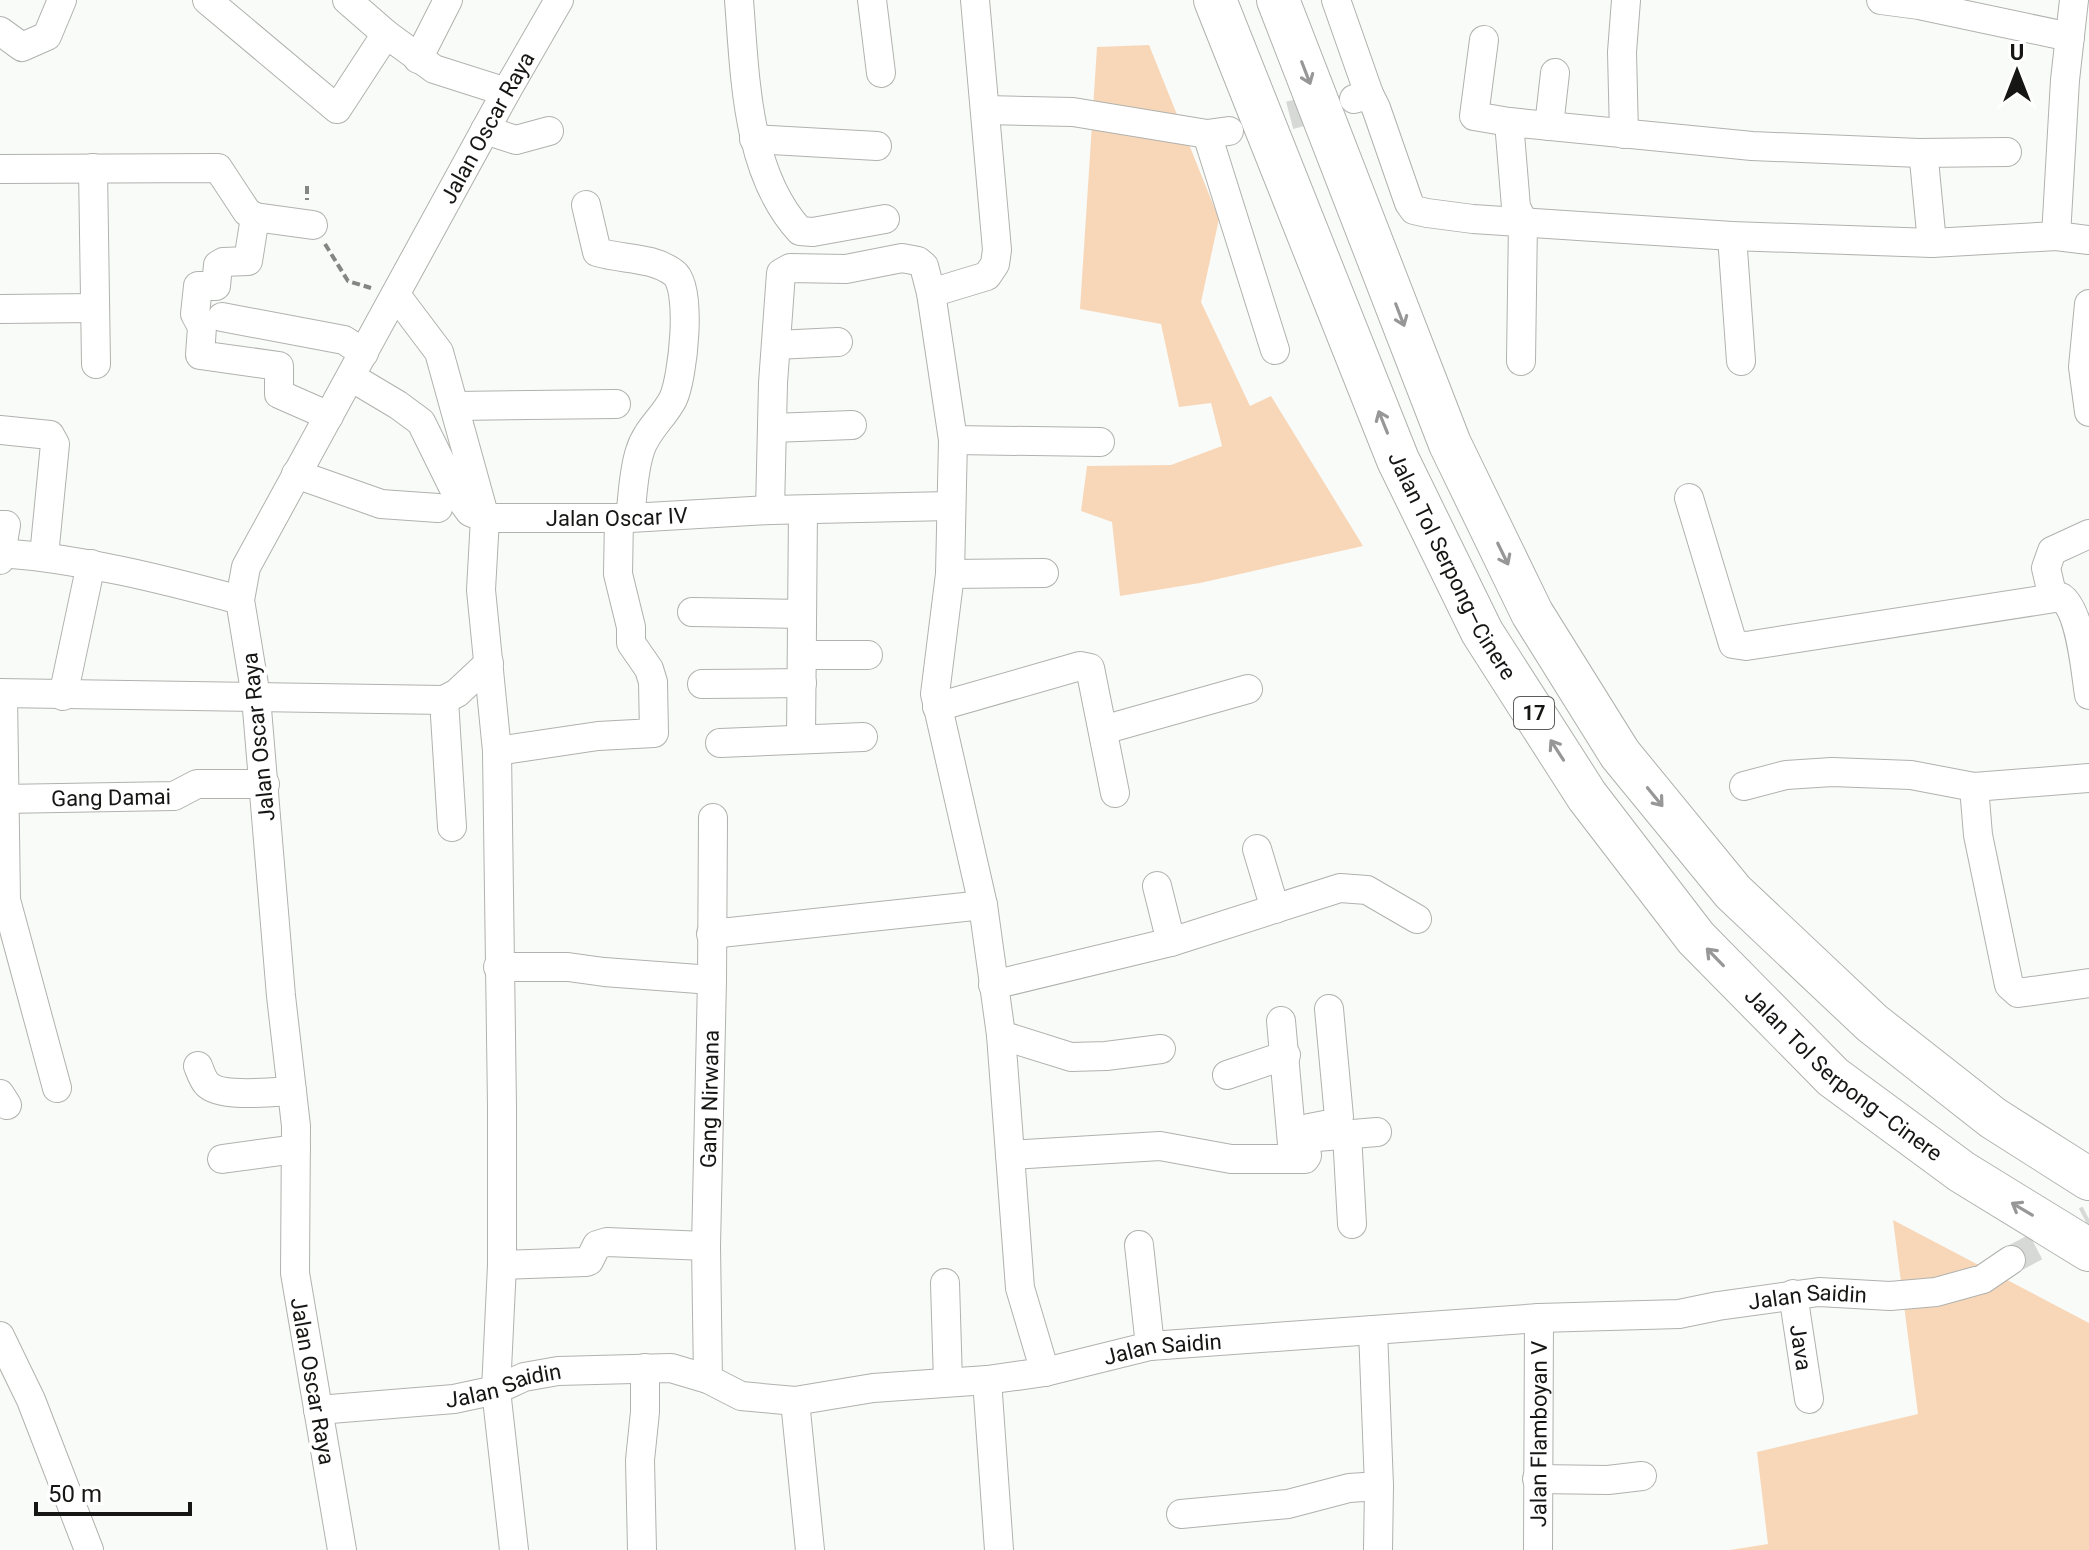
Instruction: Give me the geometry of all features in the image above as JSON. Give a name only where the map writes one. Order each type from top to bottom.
[{"type":"highway","name":"Jalan Tol Serpong–Cinere","points":[[1215,0],[1398,460],[1482,632],[1587,796],[1696,938],[1833,1077],[1962,1172],[2089,1250]]},
{"type":"highway","name":"17","points":[[1278,0],[1450,444],[1532,613],[1620,754],[1733,892],[1872,1023],[1993,1118],[2089,1179]]},
{"type":"street","points":[[7,42],[47,36],[62,0]]},
{"type":"street","points":[[207,0],[337,109],[386,34]]},
{"type":"street","points":[[418,59],[448,0]]},
{"type":"street","name":"Jalan Oscar Raya","points":[[342,1550],[295,1273],[296,1149],[292,1091],[256,697],[240,600],[246,567],[559,0]]},
{"type":"street","points":[[739,0],[746,94],[754,139],[791,221],[800,231],[813,232],[885,219]]},
{"type":"street","points":[[872,0],[881,73]]},
{"type":"street","points":[[931,293],[987,276],[995,264],[997,250],[975,0]]},
{"type":"street","points":[[1336,0],[1361,97],[1376,108],[1414,210],[1473,219],[1732,236],[1932,243],[2056,236],[2089,240]]},
{"type":"street","points":[[1624,134],[1622,52],[1626,0]]},
{"type":"street","points":[[1881,0],[2070,37]]},
{"type":"street","points":[[2056,236],[2074,0]]},
{"type":"street","points":[[354,2],[386,34],[418,59],[442,72],[506,92]]},
{"type":"street","points":[[1484,40],[1474,116],[1752,146],[1919,153],[2007,152]]},
{"type":"street","points":[[1549,126],[1555,73]]},
{"type":"street","points":[[985,110],[1073,112],[1218,132],[1275,350]]},
{"type":"street","points":[[1509,122],[1516,207],[1523,221],[1521,361]]},
{"type":"street","points":[[485,130],[516,140],[549,131]]},
{"type":"street","points":[[754,139],[877,146]]},
{"type":"street","points":[[1919,153],[1925,166],[1932,243]]},
{"type":"street","points":[[93,168],[96,364]]},
{"type":"street","points":[[0,169],[218,168],[247,212],[255,217],[313,225]]},
{"type":"street","points":[[497,751],[598,736],[654,733],[653,682],[649,669],[631,643],[631,627],[618,574],[625,518],[641,447],[672,400],[680,382],[683,365],[683,293],[681,281],[675,274],[654,263],[597,252],[586,205]]},
{"type":"street","points":[[255,217],[248,261],[223,262],[218,265],[216,286],[198,286],[195,314],[202,327],[200,355],[279,366],[279,394],[329,416]]},
{"type":"street","points":[[1732,236],[1741,361]]},
{"type":"street","points":[[770,510],[781,273],[788,269],[846,269],[902,258],[918,261],[924,266],[931,293],[953,440],[950,574],[935,694],[983,905],[1001,1035],[1020,1288],[1045,1372]]},
{"type":"street","points":[[396,295],[439,352],[485,518],[481,590],[497,751],[502,1265],[496,1390],[514,1550]]},
{"type":"street","points":[[2089,304],[2083,367],[2089,412]]},
{"type":"street","points":[[0,309],[95,308]]},
{"type":"street","points":[[222,317],[344,340],[358,365],[398,405],[421,422],[456,493],[470,512],[485,518]]},
{"type":"street","points":[[776,345],[838,342]]},
{"type":"street","points":[[455,406],[616,404]]},
{"type":"street","points":[[772,428],[852,425]]},
{"type":"street","points":[[0,430],[50,435],[55,444],[44,556]]},
{"type":"street","points":[[953,440],[1100,442]]},
{"type":"street","points":[[296,474],[381,504],[438,508]]},
{"type":"street","points":[[1689,498],[1733,644],[1741,647],[2061,597],[2067,601],[2073,614],[2089,695]]},
{"type":"street","name":"Jalan Oscar IV","points":[[485,518],[625,518],[770,510],[950,506]]},
{"type":"street","points":[[801,738],[803,510]]},
{"type":"street","points":[[2,540],[46,526]]},
{"type":"street","points":[[2053,598],[2046,568],[2052,551],[2089,534]]},
{"type":"street","points":[[2,540],[44,556],[91,564],[240,600]]},
{"type":"street","points":[[63,696],[91,564]]},
{"type":"street","points":[[950,574],[1044,573]]},
{"type":"street","points":[[692,612],[802,614]]},
{"type":"street","points":[[702,684],[802,669],[868,655]]},
{"type":"street","points":[[57,1088],[6,900],[1,694],[444,700],[457,693],[489,663]]},
{"type":"street","points":[[937,707],[1083,666],[1092,671],[1115,793]]},
{"type":"street","points":[[1103,730],[1248,689]]},
{"type":"street","points":[[444,700],[452,827]]},
{"type":"street","points":[[720,743],[863,737]]},
{"type":"street","points":[[1744,786],[1786,775],[1832,772],[1911,775],[1974,787],[2089,778]]},
{"type":"street","name":"Gang Damai","points":[[3,799],[174,796],[197,784],[265,784]]},
{"type":"street","points":[[1974,787],[1978,835],[2009,985],[2018,993],[2089,983]]},
{"type":"street","name":"Gang Nirwana","points":[[708,1379],[706,1246],[713,818]]},
{"type":"street","points":[[1257,849],[1275,909]]},
{"type":"street","points":[[1157,886],[1171,942]]},
{"type":"street","points":[[993,985],[1171,942],[1340,888],[1352,888],[1382,897],[1417,919]]},
{"type":"street","points":[[711,934],[983,905]]},
{"type":"street","points":[[498,967],[568,967],[712,980]]},
{"type":"street","points":[[1292,1129],[1325,1127],[1335,1123],[1339,1117],[1329,1009]]},
{"type":"street","points":[[1281,1021],[1295,1152],[1289,1157]]},
{"type":"street","points":[[1001,1035],[1071,1057],[1161,1049]]},
{"type":"street","points":[[1227,1075],[1286,1055]]},
{"type":"street","points":[[198,1066],[211,1087],[245,1094],[292,1091]]},
{"type":"street","points":[[1010,1155],[1160,1146],[1231,1159],[1306,1158],[1305,1138],[1377,1132]]},
{"type":"street","points":[[1347,1134],[1352,1224]]},
{"type":"street","points":[[222,1159],[296,1149]]},
{"type":"street","points":[[502,1265],[586,1262],[597,1245],[607,1242],[706,1246]]},
{"type":"street","points":[[1139,1245],[1150,1346]]},
{"type":"street","name":"Jalan Saidin","points":[[318,1410],[454,1399],[496,1390],[524,1377],[558,1371],[645,1368],[671,1368],[708,1379],[741,1396],[795,1401],[873,1388],[987,1380],[1045,1372],[1150,1346],[1539,1318],[1679,1314],[1819,1292],[1890,1296],[1936,1292],[1983,1279],[2011,1260]]},
{"type":"street","points":[[945,1283],[948,1382]]},
{"type":"street","name":"Java","points":[[1793,1294],[1809,1399]]},
{"type":"street","name":"Jalan Flamboyan V","points":[[1538,1550],[1539,1318]]},
{"type":"street","points":[[1373,1330],[1379,1486],[1378,1550]]},
{"type":"street","points":[[0,1336],[31,1400],[89,1550]]},
{"type":"street","points":[[642,1550],[640,1460],[645,1368]]},
{"type":"street","points":[[987,1380],[999,1550]]},
{"type":"street","points":[[795,1401],[810,1550]]},
{"type":"street","points":[[1537,1479],[1608,1480],[1642,1476]]},
{"type":"street","points":[[1181,1514],[1288,1504],[1349,1488],[1379,1486]]},
{"type":"path","points":[[307,186],[313,225],[348,281],[396,295]]},
{"type":"shaded area","points":[[1149,45],[1219,219],[1201,302],[1250,406],[1271,396],[1363,546],[1200,583],[1120,596],[1112,522],[1081,511],[1087,466],[1171,465],[1222,446],[1211,403],[1179,407],[1161,324],[1080,309],[1097,47]]},
{"type":"shaded area","points":[[1893,1220],[2089,1323],[2089,1550],[1730,1550],[1768,1544],[1757,1452],[1918,1414]]},
{"type":"tunnel","points":[[1249,126],[1337,103]]},
{"type":"tunnel","points":[[2011,1260],[2089,1219]]}]
